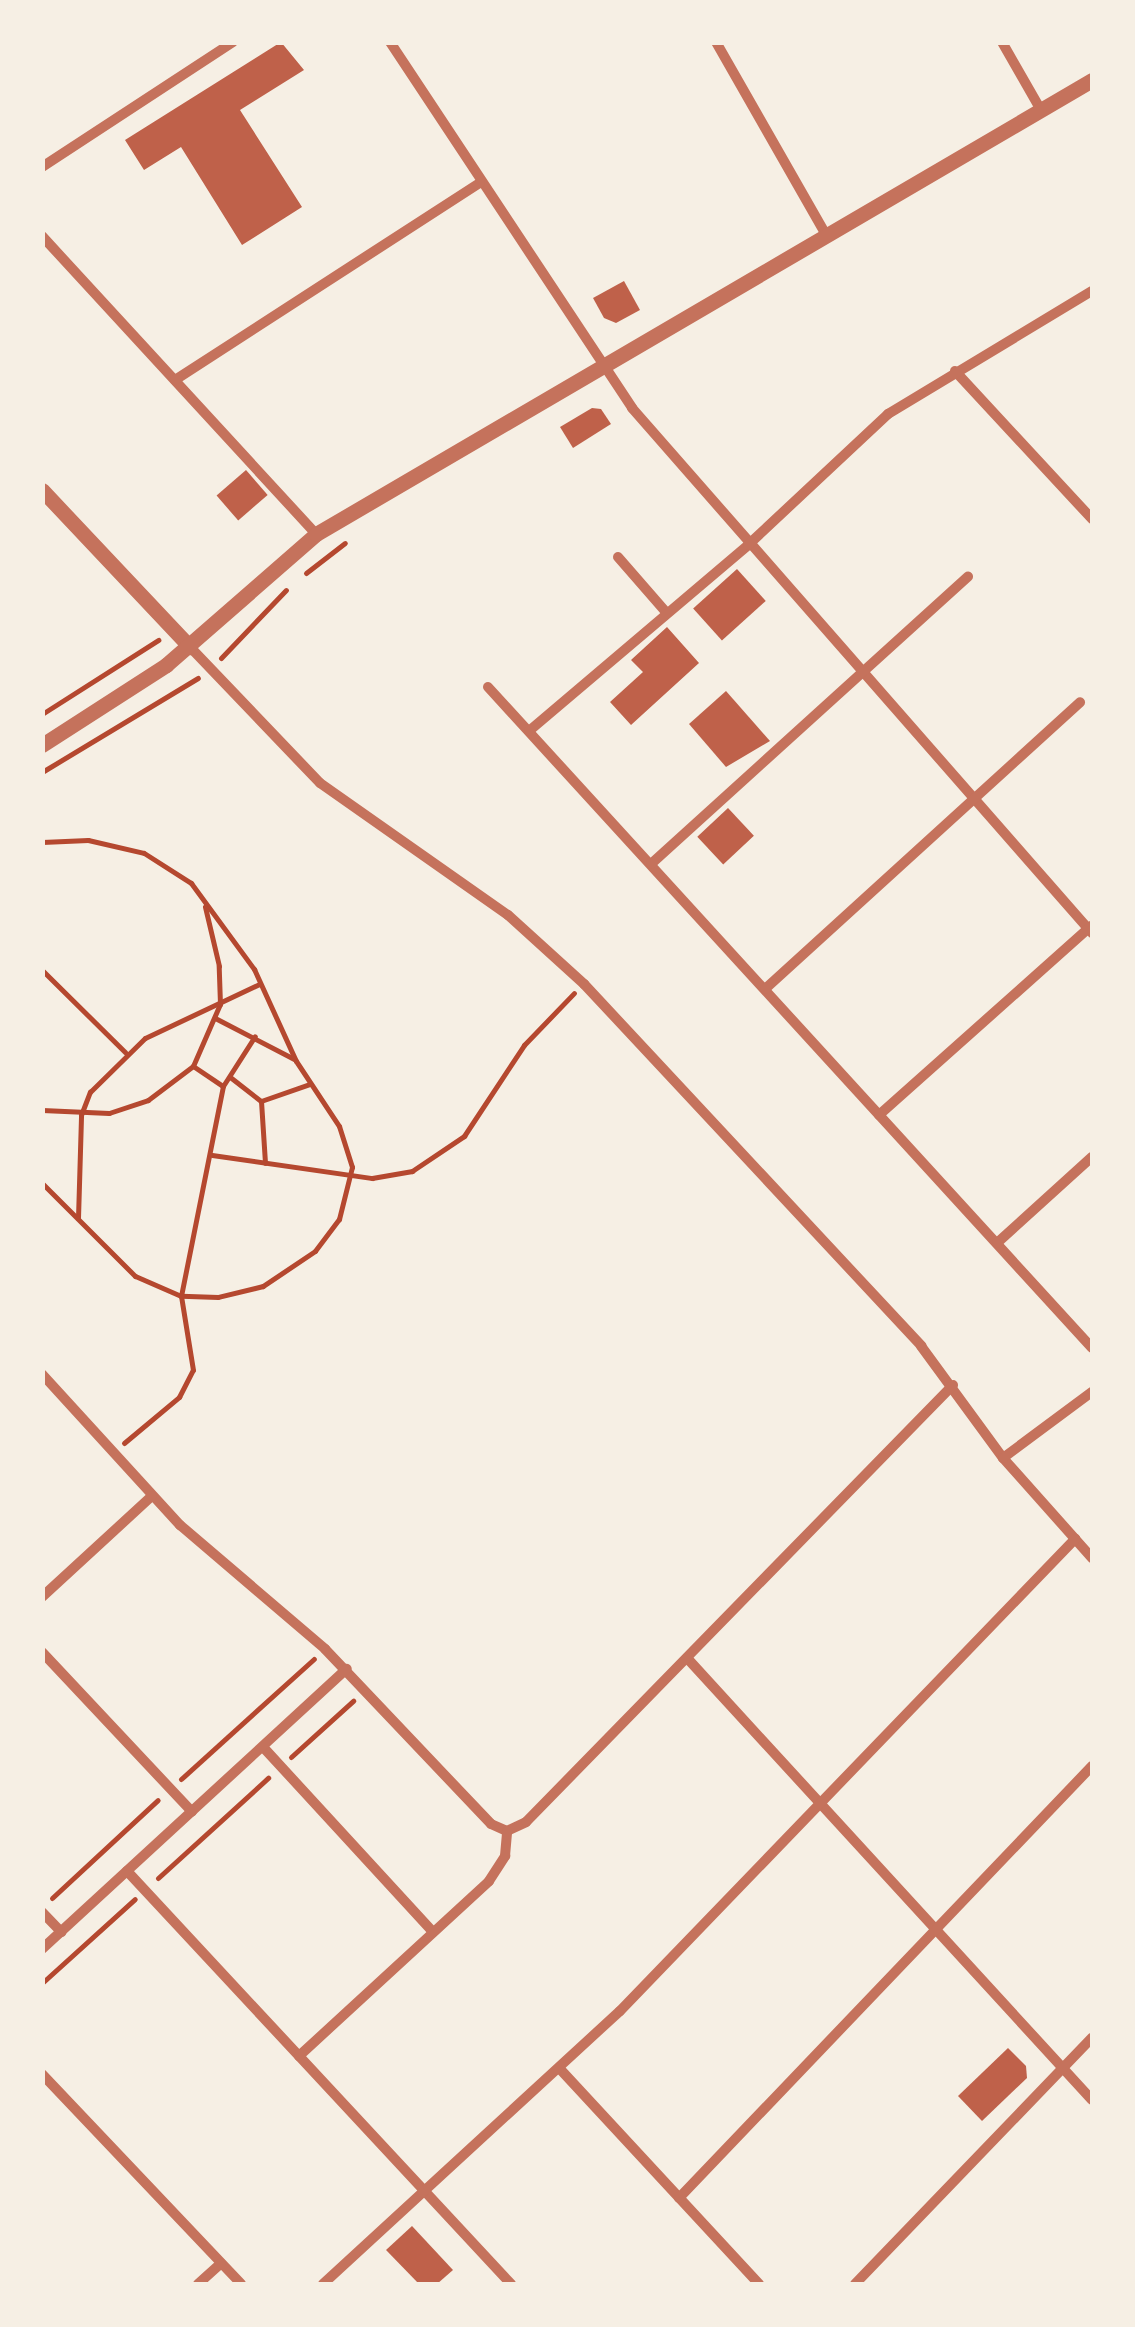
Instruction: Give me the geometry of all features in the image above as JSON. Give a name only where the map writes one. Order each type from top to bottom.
[{"type":"street","points":[[42,167],[233,42]]},
{"type":"street","points":[[390,42],[601,367],[748,545],[1091,929],[879,1115]]},
{"type":"street","points":[[716,42],[826,236]]},
{"type":"street","points":[[1002,42],[1041,110]]},
{"type":"street","points":[[42,744],[190,646],[316,534],[1092,80]]},
{"type":"street","points":[[175,380],[480,183]]},
{"type":"street","points":[[42,236],[316,534]]},
{"type":"street","points":[[529,731],[665,611],[748,545],[888,414],[1088,294],[1092,306]]},
{"type":"street","points":[[955,371],[1092,519]]},
{"type":"street","points":[[42,490],[320,783],[508,915],[584,984],[953,1385],[1003,1458],[1092,1558]]},
{"type":"street","points":[[618,556],[665,611]]},
{"type":"street","points":[[651,864],[968,578]]},
{"type":"street","points":[[488,687],[1092,1348]]},
{"type":"street","points":[[765,990],[1080,702]]},
{"type":"street","points":[[996,1243],[1092,1157]]},
{"type":"street","points":[[42,1374],[152,1496],[347,1669],[491,1824],[508,1831]]},
{"type":"street","points":[[299,2056],[496,1872],[508,1831],[526,1822],[953,1385]]},
{"type":"street","points":[[1003,1458],[1092,1392]]},
{"type":"street","points":[[42,1597],[152,1496]]},
{"type":"street","points":[[324,2284],[560,2069],[1075,1539]]},
{"type":"street","points":[[42,1652],[192,1812]]},
{"type":"street","points":[[687,1658],[1092,2100]]},
{"type":"street","points":[[42,1949],[347,1669]]},
{"type":"street","points":[[262,1746],[433,1932]]},
{"type":"street","points":[[679,2198],[1092,1766]]},
{"type":"street","points":[[127,1871],[510,2284]]},
{"type":"street","points":[[42,1912],[60,1932]]},
{"type":"street","points":[[855,2284],[1092,2038]]},
{"type":"street","points":[[560,2069],[759,2284]]},
{"type":"street","points":[[42,2074],[241,2284]]},
{"type":"street","points":[[198,2284],[221,2263]]},
{"type":"path","points":[[42,772],[211,670],[298,579],[359,534]]},
{"type":"path","points":[[42,842],[88,840],[157,858],[180,872],[260,983],[296,1060],[345,1139],[352,1177],[339,1219],[290,1271],[240,1293],[181,1296],[134,1276],[42,1183]]},
{"type":"path","points":[[42,1110],[81,1115],[148,1100],[194,1066],[220,1004],[219,966],[202,900]]},
{"type":"path","points":[[42,970],[125,1052]]},
{"type":"path","points":[[78,1222],[81,1115],[90,1092],[125,1052],[260,983]]},
{"type":"path","points":[[212,1156],[352,1177],[402,1174],[449,1150],[524,1046],[584,984]]},
{"type":"path","points":[[211,1012],[216,1019],[296,1060]]},
{"type":"path","points":[[144,1429],[178,1397],[194,1370],[181,1296],[224,1086],[255,1036]]},
{"type":"path","points":[[194,1066],[224,1086]]},
{"type":"path","points":[[229,1077],[261,1101],[265,1164]]},
{"type":"path","points":[[261,1101],[312,1084]]},
{"type":"path","points":[[42,1984],[366,1689]]},
{"type":"building","points":[[281,42],[304,70],[240,110],[302,207],[242,245],[181,147],[144,170],[125,140]]},
{"type":"building","points":[[624,281],[640,310],[616,323],[604,318],[593,298]]},
{"type":"building","points":[[592,408],[601,409],[611,424],[573,448],[560,427]]},
{"type":"building","points":[[246,470],[268,495],[238,520],[217,496]]},
{"type":"building","points":[[737,569],[766,601],[722,640],[693,608]]},
{"type":"building","points":[[667,627],[699,663],[631,725],[610,702],[643,672],[631,660]]},
{"type":"building","points":[[726,691],[770,741],[726,767],[689,724]]},
{"type":"building","points":[[728,808],[754,836],[723,864],[697,837]]},
{"type":"building","points":[[1008,2048],[1026,2066],[1027,2078],[982,2121],[958,2096]]},
{"type":"building","points":[[412,2226],[453,2270],[437,2284],[419,2284],[386,2250]]}]
